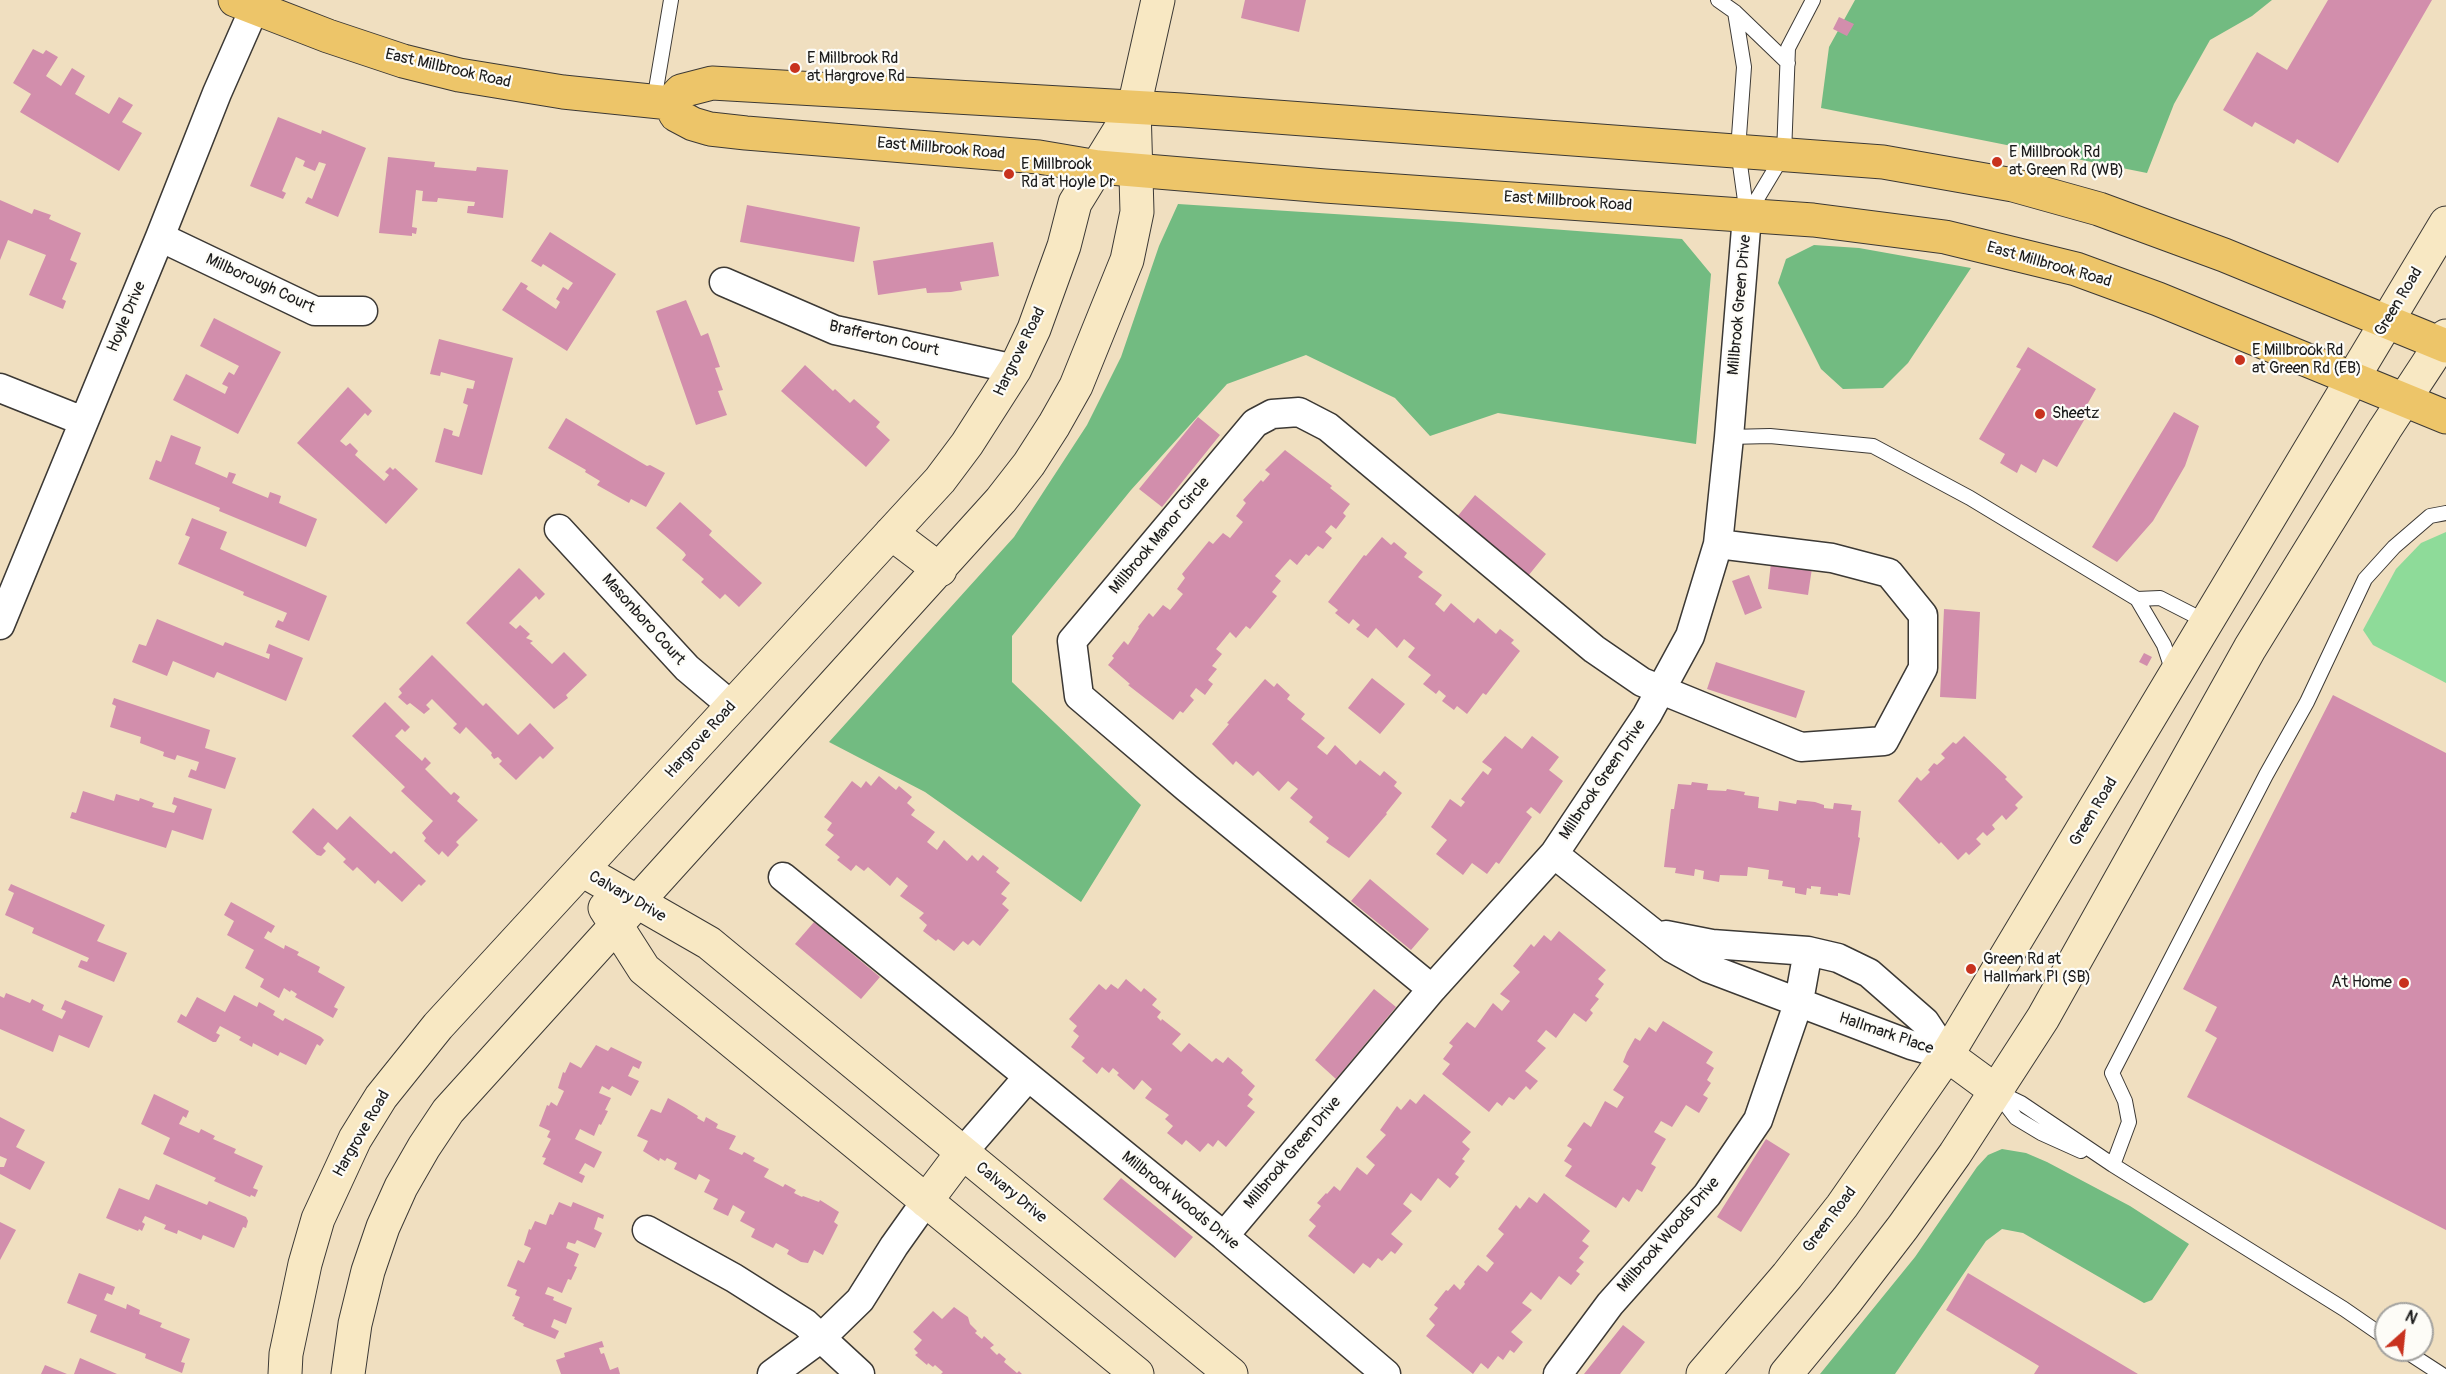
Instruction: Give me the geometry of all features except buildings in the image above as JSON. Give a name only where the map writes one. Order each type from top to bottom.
[{"type":"main road","name":"East Millbrook Road","points":[[244,4],[371,50],[459,75],[562,92],[662,103],[676,115],[710,129],[1039,157],[1098,167],[1325,186],[1813,220],[1945,237],[2076,269],[2199,314],[2446,417]]},
{"type":"main road","points":[[662,103],[681,91],[712,83],[1134,107],[1738,150],[1894,164],[1970,176],[2056,197],[2144,224],[2444,342]]},
{"type":"street","name":"Hargrove Road","points":[[348,1374],[353,1335],[368,1271],[383,1227],[401,1187],[448,1111],[1001,500],[1029,464],[1076,386],[1127,260],[1137,212],[1134,107],[1158,0]]},
{"type":"street","name":"Hoyle Drive","points":[[0,625],[225,73],[244,4]]},
{"type":"street","name":"Hargrove Road","points":[[285,1374],[288,1343],[305,1264],[318,1219],[355,1139],[381,1097],[438,1026],[940,480],[967,444],[1016,369],[1050,287],[1075,203],[1134,107]]},
{"type":"street","name":"Millbrook Green Drive","points":[[1224,1236],[1432,989],[1554,854],[1661,691],[1690,636],[1718,544],[1747,216]]},
{"type":"street","name":"Green Road","points":[[1703,1374],[1787,1276],[1842,1206],[1947,1055],[2446,223]]},
{"type":"street","name":"Millborough Court","points":[[160,237],[315,312],[363,311]]},
{"type":"street","name":"Brafferton Court","points":[[724,282],[835,330],[1016,369]]},
{"type":"street","points":[[1786,1374],[1903,1227],[1955,1154],[2049,1008],[2250,648],[2404,400],[2444,342]]},
{"type":"street","points":[[0,387],[83,421]]},
{"type":"street","name":"Millbrook Manor Circle","points":[[1432,989],[1187,788],[1079,696],[1072,641],[1256,423],[1272,414],[1299,412],[1328,427],[1594,649],[1642,682],[1801,747],[1884,741],[1923,668],[1923,615],[1890,573],[1832,558],[1718,544]]},
{"type":"street","name":"Masonboro Court","points":[[559,529],[687,668],[732,706]]},
{"type":"street","points":[[891,533],[940,570]]},
{"type":"street","points":[[2207,622],[2250,648]]},
{"type":"street","name":"Hallmark Place","points":[[1554,854],[1672,948],[1708,968],[1911,1045],[1947,1055]]},
{"type":"street","name":"Calvary Drive","points":[[582,870],[627,914],[709,943],[1231,1374]]},
{"type":"street","name":"Millbrook Woods Drive","points":[[783,877],[1224,1236],[1386,1374]]},
{"type":"street","name":"Calvary Drive","points":[[627,914],[644,969],[918,1212],[1137,1374]]},
{"type":"street","name":"Hallmark Place","points":[[1652,932],[1712,944],[1808,951],[1838,958],[1869,973],[1925,1023],[1947,1055]]},
{"type":"street","name":"Millbrook Woods Drive","points":[[1558,1374],[1610,1304],[1707,1195],[1758,1120],[1798,1002],[1808,951]]},
{"type":"street","points":[[1947,1055],[1996,1091]]},
{"type":"street","points":[[772,1374],[821,1338],[860,1300],[918,1212],[962,1153],[1028,1077]]},
{"type":"street","points":[[647,1230],[734,1278],[805,1323],[860,1374]]},
{"type":"lane","points":[[662,103],[671,0]]},
{"type":"lane","points":[[1718,0],[1735,12],[1788,63]]},
{"type":"lane","points":[[1747,216],[1784,154],[1788,48],[1813,0]]},
{"type":"lane","points":[[1735,12],[1744,67],[1738,150],[1747,216]]},
{"type":"lane","points":[[1729,437],[1770,436],[1873,446],[1970,498],[2137,599],[2164,645],[2175,676]]},
{"type":"lane","points":[[2113,1165],[2129,1122],[2125,1101],[2112,1073],[2266,775],[2307,702],[2365,579],[2394,547],[2430,516],[2446,513]]},
{"type":"lane","points":[[2137,599],[2160,598],[2207,622]]},
{"type":"lane","points":[[1996,1091],[2021,1103],[2113,1165],[2374,1330]]},
{"type":"lane","points":[[2422,1362],[2441,1374]]},
{"type":"green space","points":[[1855,0],[2272,0],[2252,16],[2210,40],[2174,104],[2147,173],[1821,108],[1829,47]]},
{"type":"green space","points":[[1178,204],[1682,239],[1711,274],[1696,444],[1498,413],[1430,436],[1395,398],[1306,355],[1227,384],[1131,490],[1012,636],[1012,682],[1141,805],[1081,902],[925,792],[829,742],[1014,537],[1087,425],[1121,357],[1159,246]]},
{"type":"green space","points":[[1814,245],[1859,248],[1971,268],[1908,363],[1883,388],[1843,389],[1821,369],[1778,283],[1786,259]]},
{"type":"green space","points":[[2446,532],[2446,683],[2373,645],[2363,630],[2396,569],[2421,543]]},
{"type":"green space","points":[[2002,1149],[2026,1153],[2047,1162],[2130,1206],[2189,1244],[2152,1300],[2144,1303],[2023,1233],[2002,1229],[1986,1241],[1895,1374],[1820,1374],[1915,1257],[1977,1167],[1988,1155]]},
{"type":"place","name":"E Millbrook Rd at Hargrove Rd","points":[[795,68]]},
{"type":"place","name":"E Millbrook Rd at Green Rd (WB)","points":[[1997,162]]},
{"type":"place","name":"E Millbrook Rd at Hoyle Dr","points":[[1009,174]]},
{"type":"place","name":"E Millbrook Rd at Green Rd (EB)","points":[[2240,360]]},
{"type":"place","name":"Sheetz","points":[[2040,414]]},
{"type":"place","name":"Green Rd at Hallmark Pl (SB)","points":[[1971,969]]},
{"type":"place","name":"At Home","points":[[2404,983]]}]
